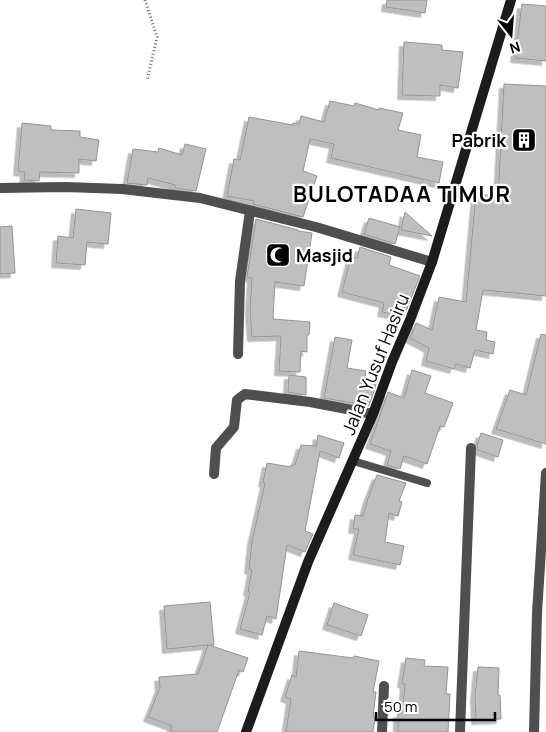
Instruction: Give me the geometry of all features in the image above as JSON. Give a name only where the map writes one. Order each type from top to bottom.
[{"type":"main road","name":"Jalan Yusuf Hasiru","points":[[246,732],[305,570],[374,414],[392,362],[432,262],[511,0]]},
{"type":"street","points":[[0,188],[66,187],[151,192],[200,198],[316,227],[432,262]]},
{"type":"street","points":[[238,354],[240,281],[250,211]]},
{"type":"street","points":[[214,474],[216,448],[234,427],[237,400],[245,394],[310,402],[374,414]]},
{"type":"street","points":[[460,732],[471,448]]},
{"type":"street","points":[[534,732],[541,641],[546,473]]},
{"type":"street","points":[[382,732],[384,686]]},
{"type":"street","points":[[534,715],[546,716]]},
{"type":"lane","points":[[353,461],[427,483]]},
{"type":"path","points":[[145,0],[157,37],[147,81]]},
{"type":"building","points":[[387,0],[427,0],[425,13],[386,7]]},
{"type":"building","points":[[522,4],[546,6],[546,61],[515,58]]},
{"type":"building","points":[[404,42],[442,45],[442,50],[463,52],[458,88],[440,85],[440,96],[402,95]]},
{"type":"building","name":"Pabrik","points":[[504,84],[546,86],[546,296],[483,290],[476,330],[487,332],[486,340],[495,342],[493,354],[475,350],[470,368],[456,364],[454,369],[426,361],[429,348],[410,338],[416,323],[432,330],[439,297],[466,302],[476,194],[498,196]]},
{"type":"building","points":[[330,101],[354,106],[355,103],[379,110],[379,108],[403,113],[398,130],[421,135],[417,157],[443,162],[439,183],[331,158],[334,144],[310,139],[303,171],[317,176],[303,217],[253,204],[254,201],[227,196],[234,159],[240,160],[249,117],[293,125],[293,123],[299,124],[301,116],[324,122]]},
{"type":"building","points":[[22,123],[51,126],[51,130],[80,131],[80,137],[99,140],[96,161],[79,159],[79,173],[40,172],[39,181],[24,180],[25,172],[18,171]]},
{"type":"building","points":[[185,144],[206,149],[196,191],[175,188],[175,185],[148,178],[147,185],[127,183],[133,149],[158,152],[159,148],[182,155]]},
{"type":"building","points":[[76,209],[111,213],[108,244],[87,242],[85,265],[56,263],[58,236],[73,238]]},
{"type":"building","points":[[405,212],[432,236],[401,230]]},
{"type":"building","points":[[369,218],[400,227],[395,244],[364,234]]},
{"type":"building","points":[[256,219],[312,233],[304,286],[275,282],[273,319],[310,322],[309,335],[307,335],[307,352],[301,351],[300,372],[279,371],[281,336],[252,337],[250,310],[252,278],[247,277]]},
{"type":"building","points":[[12,226],[15,273],[0,274],[0,227]]},
{"type":"building","points":[[360,247],[391,257],[389,265],[420,276],[404,316],[382,312],[384,303],[342,292],[351,257],[357,258]]},
{"type":"building","points":[[541,334],[546,335],[546,444],[496,429],[510,390],[526,395]]},
{"type":"building","points":[[335,337],[352,340],[347,368],[366,371],[364,382],[376,385],[369,406],[324,398]]},
{"type":"building","points":[[412,370],[431,376],[425,393],[453,403],[444,427],[440,426],[427,464],[404,456],[400,469],[387,465],[391,451],[370,444],[388,392],[404,398]]},
{"type":"building","points":[[289,375],[306,377],[306,395],[288,392]]},
{"type":"building","points":[[481,433],[503,440],[498,457],[478,450],[477,445]]},
{"type":"building","points":[[318,435],[344,443],[339,458],[320,451],[305,531],[313,534],[305,552],[287,545],[276,619],[267,616],[262,635],[240,629],[250,592],[248,591],[252,570],[249,569],[252,541],[265,483],[263,482],[267,463],[291,467],[291,465],[295,465],[301,445],[316,446]]},
{"type":"building","points":[[377,475],[406,483],[399,501],[402,502],[398,516],[389,513],[385,542],[404,546],[400,565],[353,555],[359,529],[353,529],[355,515],[363,516]]},
{"type":"building","points":[[210,602],[214,645],[209,645],[248,658],[243,672],[239,670],[217,732],[170,732],[172,726],[148,717],[160,687],[159,677],[198,674],[208,645],[167,649],[164,606]]},
{"type":"building","points":[[334,603],[368,615],[361,636],[327,625]]},
{"type":"building","points":[[299,651],[353,658],[354,656],[379,661],[373,692],[376,692],[373,732],[286,732],[291,699],[285,697],[292,675],[296,677]]},
{"type":"building","points":[[406,658],[425,660],[424,666],[448,667],[446,694],[450,694],[448,732],[398,732],[398,713],[402,713],[405,684],[402,683]]},
{"type":"building","points":[[478,667],[499,668],[498,695],[500,695],[501,719],[476,720],[475,696]]},
{"type":"place","name":"Pabrik","points":[[524,140]]},
{"type":"place","name":"Masjid","points":[[278,255]]},
{"type":"district","name":"BULOTADAA TIMUR","points":[[402,194]]}]
